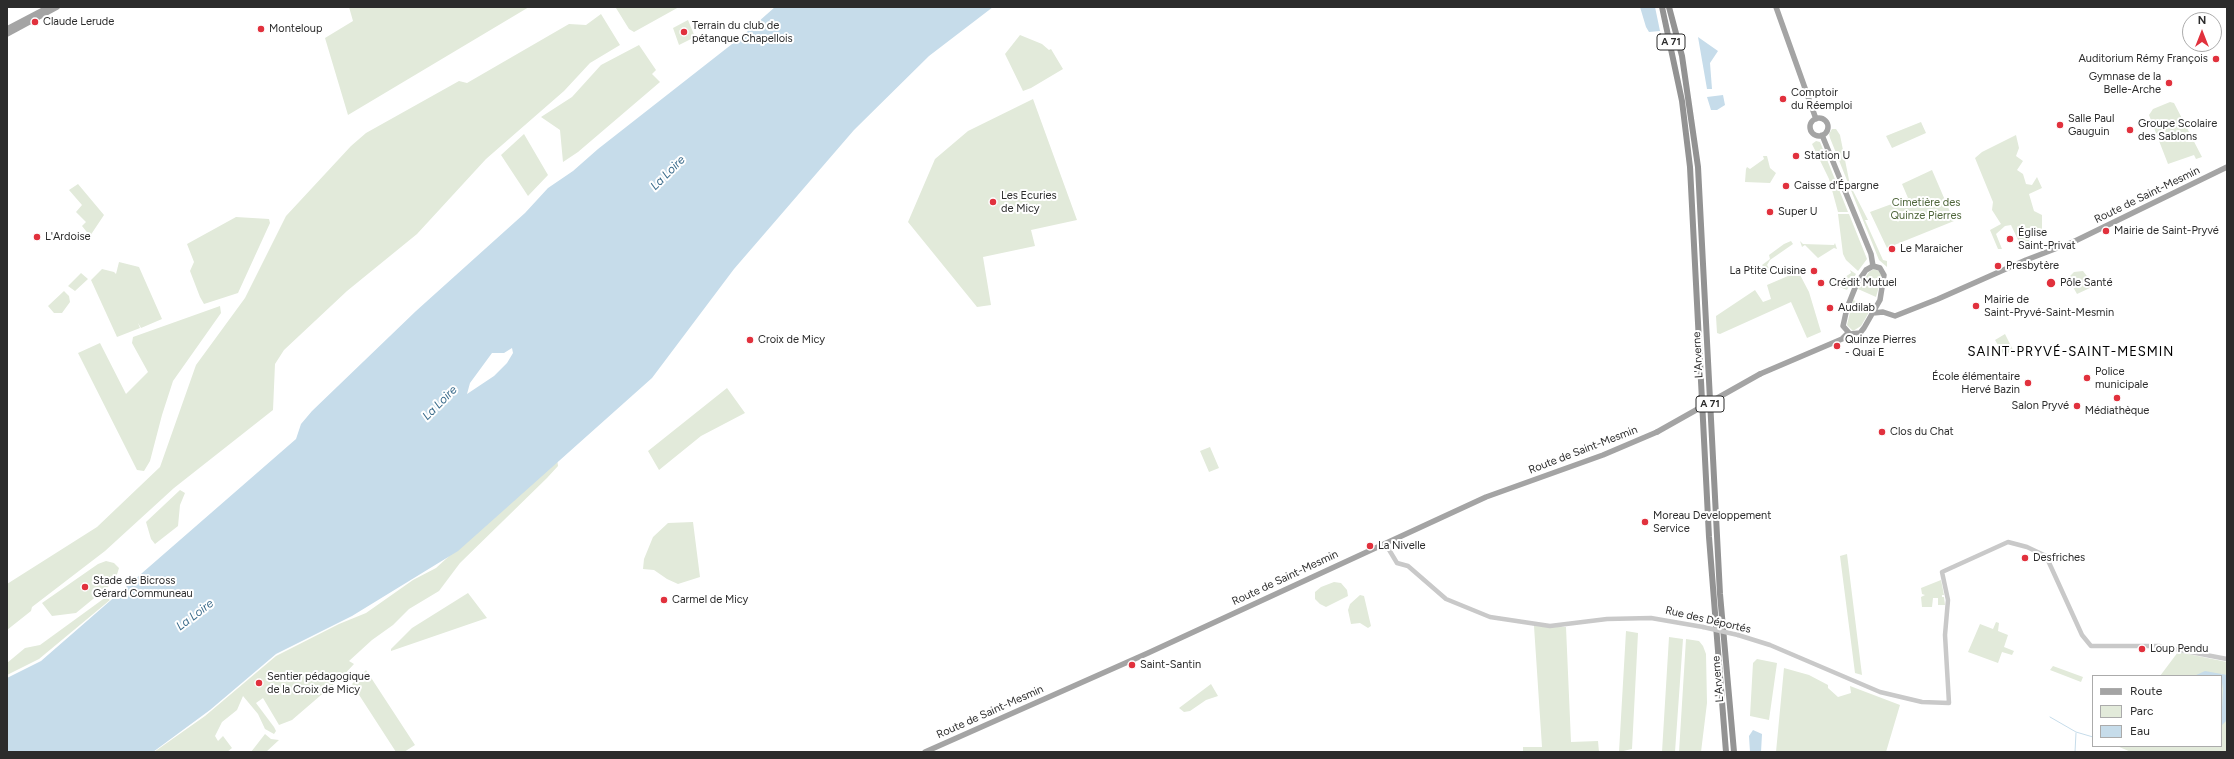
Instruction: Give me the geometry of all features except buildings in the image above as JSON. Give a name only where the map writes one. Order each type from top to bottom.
[{"type":"highway","name":"L'Arverne","points":[[1662,7],[1682,101],[1690,167],[1710,544],[1726,752]]},
{"type":"highway","name":"L'Arverne","points":[[1669,7],[1682,56],[1698,167],[1720,594],[1734,752]]},
{"type":"main road","points":[[7,29],[48,7]]},
{"type":"main road","points":[[7,34],[57,7]]},
{"type":"main road","points":[[1776,7],[1816,119]]},
{"type":"main road","points":[[1816,119],[1823,120],[1827,126],[1826,132],[1822,135],[1816,136],[1810,130],[1811,123],[1816,119]]},
{"type":"main road","points":[[1822,135],[1871,254],[1873,266]]},
{"type":"main road","name":"Route de Saint-Mesmin","points":[[925,752],[1155,650],[1486,497],[1603,455],[1657,432],[1760,374],[1842,339],[1848,333],[1860,333],[1874,313],[1883,312],[1892,316],[1898,315],[2066,241],[2076,240],[2110,226],[2227,167]]},
{"type":"main road","points":[[1848,333],[1843,323],[1850,298],[1866,270],[1873,266],[1880,268],[1884,275],[1883,288],[1874,313]]},
{"type":"main road","points":[[1877,306],[1883,312]]},
{"type":"street","name":"Rue des Déportés","points":[[1385,543],[1397,563],[1408,566],[1446,599],[1490,617],[1550,626],[1621,618],[1651,618],[1703,627],[1738,635],[1770,645],[1880,692],[1922,702],[1949,702],[1945,635],[1948,600],[1942,572],[2003,544],[2015,543],[2046,556],[2082,635],[2091,646],[2153,646],[2179,649],[2227,659]]},
{"type":"green space","points":[[349,7],[529,7],[348,115],[325,38],[353,21]]},
{"type":"green space","points":[[679,7],[634,32],[629,29],[616,8]]},
{"type":"green space","points":[[601,14],[620,45],[590,63],[564,91],[486,159],[417,234],[347,291],[284,350],[275,364],[273,410],[174,488],[105,551],[32,607],[31,611],[7,630],[7,584],[97,527],[160,467],[196,365],[245,298],[286,216],[351,146],[366,133],[459,81],[467,83],[569,24],[586,25]]},
{"type":"green space","name":"Terrain du club de pétanque Chapellois","points":[[688,20],[695,37],[679,45],[673,28]]},
{"type":"green space","points":[[1020,35],[1042,44],[1049,50],[1051,49],[1063,69],[1031,88],[1023,91],[1005,54]]},
{"type":"green space","points":[[639,45],[656,70],[652,74],[660,82],[578,152],[563,162],[560,130],[541,117],[572,97],[601,65]]},
{"type":"green space","name":"Les Ecuries de Micy","points":[[1033,99],[1077,220],[1031,230],[1035,246],[983,257],[991,305],[977,307],[908,222],[935,159],[968,131]]},
{"type":"green space","points":[[2170,102],[2174,103],[2202,157],[2196,159],[2194,155],[2168,164],[2149,115],[2153,109]]},
{"type":"green space","points":[[1921,122],[1926,133],[1892,148],[1886,136]]},
{"type":"green space","points":[[1832,129],[1836,129],[1840,135],[1850,185],[1868,220],[1865,220],[1883,260],[1887,261],[1887,267],[1879,260],[1830,138],[1829,134]]},
{"type":"green space","points":[[524,134],[548,175],[528,196],[501,155]]},
{"type":"green space","points":[[2016,135],[2019,148],[2016,156],[2023,161],[2017,170],[2023,174],[2026,184],[2032,185],[2037,177],[2042,188],[2029,194],[2034,211],[2042,215],[2042,229],[2027,234],[2033,249],[2026,251],[2019,242],[2011,225],[2005,226],[1996,234],[2002,249],[1998,249],[1990,230],[2001,224],[1992,210],[1993,202],[1975,158],[1982,152]]},
{"type":"green space","points":[[1816,141],[1820,142],[1848,212],[1838,212],[1829,179],[1812,144]]},
{"type":"green space","points":[[1763,156],[1767,156],[1770,168],[1776,173],[1770,183],[1745,182],[1747,167],[1750,169],[1764,159]]},
{"type":"green space","name":"Cimetière des Quinze Pierres","points":[[1932,170],[1954,221],[1887,248],[1870,212],[1908,198],[1902,184]]},
{"type":"green space","points":[[78,184],[104,215],[90,236],[82,226],[86,222],[76,212],[82,205],[69,190]]},
{"type":"green space","points":[[1838,214],[1849,214],[1867,259],[1858,271],[1846,260],[1843,254]]},
{"type":"green space","points":[[236,217],[269,219],[270,223],[238,293],[204,304],[190,271],[194,262],[187,244]]},
{"type":"green space","points":[[1791,241],[1793,244],[1770,260],[1767,265],[1769,268],[1766,270],[1762,265],[1770,259],[1769,255],[1784,244]]},
{"type":"green space","points":[[1800,241],[1803,244],[1834,245],[1835,243],[1837,249],[1834,248],[1818,258],[1805,245],[1802,247]]},
{"type":"green space","points":[[119,262],[139,267],[162,319],[141,328],[138,323],[140,328],[117,337],[91,280],[102,269],[114,272],[116,274]]},
{"type":"green space","points":[[1874,269],[1879,271],[1882,276],[1876,297],[1858,289],[1869,272]]},
{"type":"green space","points":[[1850,270],[1856,274],[1847,290],[1832,284],[1834,281],[1836,283],[1851,273]]},
{"type":"green space","points":[[2083,271],[2093,284],[2092,287],[2077,294],[2068,278],[2074,272]]},
{"type":"green space","points":[[81,273],[88,279],[75,291],[68,286]]},
{"type":"green space","points":[[1795,273],[1799,273],[1809,292],[1821,332],[1807,338],[1791,302],[1720,334],[1717,333],[1716,316],[1755,290],[1763,302],[1771,299],[1767,285]]},
{"type":"green space","points":[[64,291],[69,296],[70,302],[62,313],[54,313],[48,306]]},
{"type":"green space","points":[[1853,300],[1872,307],[1861,326],[1853,331],[1847,325]]},
{"type":"green space","points":[[220,306],[221,313],[173,381],[150,461],[144,471],[137,470],[78,353],[100,343],[126,394],[148,372],[132,343],[133,337]]},
{"type":"green space","points":[[2005,334],[2013,350],[2004,355],[1995,340]]},
{"type":"green space","points":[[727,388],[745,413],[701,436],[659,470],[648,451]]},
{"type":"green space","points":[[1210,447],[1219,468],[1209,472],[1200,451]]},
{"type":"green space","points":[[557,458],[558,466],[460,563],[439,591],[409,609],[393,625],[372,640],[349,661],[354,664],[342,677],[292,720],[279,725],[263,698],[256,703],[274,727],[276,731],[274,734],[265,729],[258,714],[243,696],[237,710],[222,722],[215,736],[218,741],[223,736],[232,748],[227,752],[154,752],[205,716],[276,656],[339,624],[366,613],[413,580],[436,568]]},
{"type":"green space","points":[[180,490],[185,493],[180,505],[178,526],[155,544],[151,539],[146,522]]},
{"type":"green space","points":[[693,522],[700,577],[678,584],[667,579],[654,570],[643,569],[644,559],[653,537],[668,523]]},
{"type":"green space","points":[[1847,554],[1862,675],[1855,673],[1840,556]]},
{"type":"green space","name":"Stade de Bicross Gérard Communeau","points":[[106,561],[114,563],[119,568],[115,581],[76,613],[52,616],[42,603],[98,564]]},
{"type":"green space","points":[[1941,580],[1944,595],[1942,595],[1942,597],[1944,597],[1945,605],[1938,605],[1938,598],[1933,598],[1932,607],[1922,607],[1921,597],[1925,595],[1922,594],[1921,588]]},
{"type":"green space","points":[[1334,582],[1341,583],[1347,590],[1348,596],[1326,607],[1315,599],[1315,592],[1321,587]]},
{"type":"green space","points":[[468,593],[487,618],[391,651],[391,649],[412,628]]},
{"type":"green space","points":[[1360,595],[1364,596],[1371,626],[1368,628],[1360,623],[1351,624],[1348,610],[1350,604]]},
{"type":"green space","points":[[106,597],[110,600],[39,659],[7,675],[7,663],[25,648],[40,645]]},
{"type":"green space","points":[[1996,622],[1999,623],[1998,631],[2008,635],[2004,647],[2014,651],[2012,655],[2002,652],[1998,663],[1968,652],[1980,624],[1993,629]]},
{"type":"green space","points":[[1534,626],[1566,627],[1571,742],[1598,741],[1599,752],[1523,752],[1523,747],[1542,747]]},
{"type":"green space","points":[[1626,631],[1638,633],[1632,749],[1619,752]]},
{"type":"green space","points":[[1669,637],[1683,639],[1675,752],[1662,752]]},
{"type":"green space","points":[[1686,639],[1699,641],[1706,654],[1707,703],[1701,752],[1679,752]]},
{"type":"green space","points":[[2178,652],[2227,662],[2227,752],[2131,752],[2119,747],[2222,747],[2222,675],[2161,675]]},
{"type":"green space","points":[[1757,659],[1777,663],[1769,720],[1750,716],[1753,663]]},
{"type":"green space","points":[[2053,666],[2083,677],[2081,682],[2050,670]]},
{"type":"green space","points":[[1784,668],[1809,675],[1828,685],[1828,688],[1838,697],[1851,693],[1850,686],[1900,705],[1886,752],[1776,752]]},
{"type":"green space","points":[[366,670],[415,745],[404,752],[396,752],[352,684]]},
{"type":"green space","points":[[1211,684],[1218,696],[1206,700],[1190,711],[1184,712],[1179,708]]},
{"type":"green space","points":[[265,734],[271,739],[279,740],[266,752],[251,752]]},
{"type":"water","name":"La Loire","points":[[775,7],[993,7],[929,56],[854,130],[734,269],[652,378],[458,551],[352,616],[276,654],[210,710],[153,752],[7,752],[7,678],[41,661],[296,439],[301,424],[312,411],[416,311],[525,213],[548,188],[573,171],[598,149],[741,37]],"holes":[[[512,348],[513,353],[507,363],[494,376],[467,394],[470,383],[492,353],[504,353]]]},
{"type":"water","points":[[1640,7],[1655,7],[1660,31],[1649,32]]},
{"type":"water","points":[[1698,37],[1718,51],[1710,63],[1712,89],[1707,89]]},
{"type":"water","points":[[1723,95],[1725,105],[1717,110],[1711,110],[1707,97]]},
{"type":"water","points":[[2205,671],[2227,675],[2227,720],[2222,725],[2222,675],[2196,675]]},
{"type":"water","points":[[1753,730],[1762,734],[1761,752],[1750,752],[1749,736]]},
{"type":"waterway","points":[[2050,717],[2076,732],[2092,737]]},
{"type":"waterway","points":[[2075,752],[2076,733]]},
{"type":"place","name":"Claude Lerude","points":[[35,22]]},
{"type":"place","name":"Monteloup","points":[[261,29]]},
{"type":"place","name":"Terrain du club de pétanque Chapellois","points":[[684,32]]},
{"type":"place","name":"Auditorium Rémy François","points":[[2216,59]]},
{"type":"place","name":"Gymnase de la Belle-Arche","points":[[2169,83]]},
{"type":"place","name":"Comptoir du Réemploi","points":[[1783,99]]},
{"type":"place","name":"Salle Paul Gauguin","points":[[2060,125]]},
{"type":"place","name":"Groupe Scolaire des Sablons","points":[[2130,130]]},
{"type":"place","name":"Station U","points":[[1796,156]]},
{"type":"place","name":"Caisse d'Épargne","points":[[1786,186]]},
{"type":"place","name":"Les Ecuries de Micy","points":[[993,202]]},
{"type":"place","name":"Super U","points":[[1770,212]]},
{"type":"place","name":"Mairie de Saint-Pryvé","points":[[2106,231]]},
{"type":"place","name":"L'Ardoise","points":[[37,237]]},
{"type":"place","name":"Église Saint-Privat","points":[[2010,239]]},
{"type":"place","name":"Le Maraicher","points":[[1892,249]]},
{"type":"place","name":"Presbytère","points":[[1998,266]]},
{"type":"place","name":"La Ptite Cuisine","points":[[1814,271]]},
{"type":"place","name":"Crédit Mutuel","points":[[1821,283]]},
{"type":"place","name":"Pôle Santé","points":[[2051,283]]},
{"type":"place","name":"Mairie de Saint-Pryvé-Saint-Mesmin","points":[[1976,306]]},
{"type":"place","name":"Audilab","points":[[1830,308]]},
{"type":"place","name":"Croix de Micy","points":[[750,340]]},
{"type":"place","name":"Quinze Pierres - Quai E","points":[[1837,346]]},
{"type":"place","name":"Police municipale","points":[[2087,378]]},
{"type":"place","name":"École élémentaire Hervé Bazin","points":[[2028,383]]},
{"type":"place","name":"Médiathèque","points":[[2117,398]]},
{"type":"place","name":"Salon Pryvé","points":[[2077,406]]},
{"type":"place","name":"Clos du Chat","points":[[1882,432]]},
{"type":"place","name":"Moreau Developpement Service","points":[[1645,522]]},
{"type":"place","name":"La Nivelle","points":[[1370,546]]},
{"type":"place","name":"Desfriches","points":[[2025,558]]},
{"type":"place","name":"Stade de Bicross Gérard Communeau","points":[[85,587]]},
{"type":"place","name":"Carmel de Micy","points":[[664,600]]},
{"type":"place","name":"Loup Pendu","points":[[2142,649]]},
{"type":"place","name":"Saint-Santin","points":[[1132,665]]},
{"type":"place","name":"Sentier pédagogique de la Croix de Micy","points":[[259,683]]},
{"type":"district","name":"SAINT-PRYVÉ-SAINT-MESMIN","points":[[2071,352]]}]
